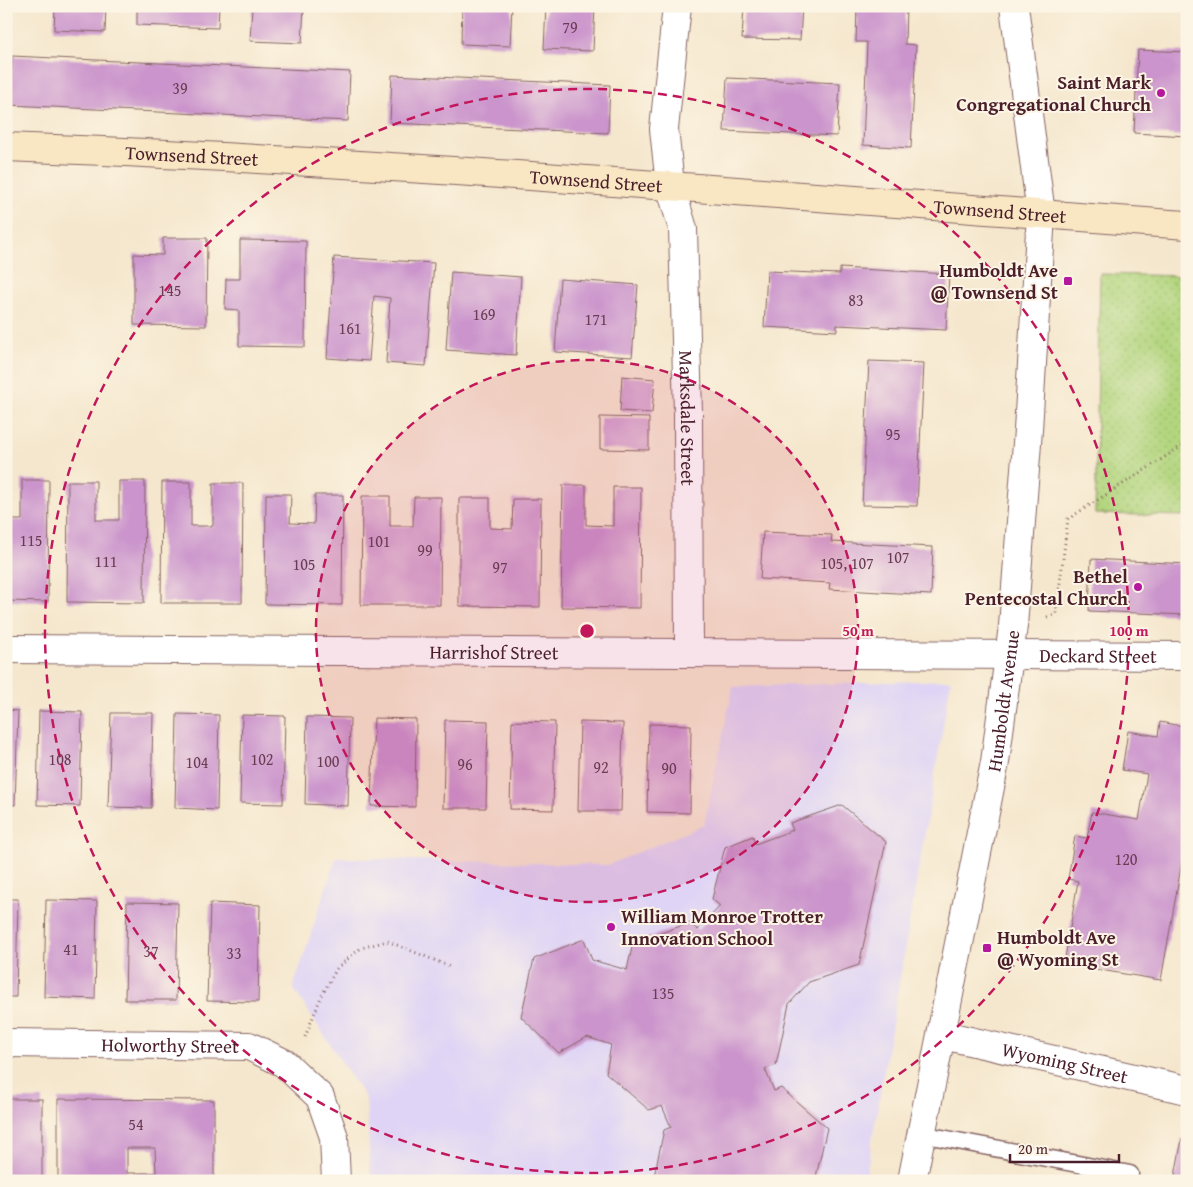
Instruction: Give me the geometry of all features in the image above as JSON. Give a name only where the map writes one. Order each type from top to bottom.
[{"type":"main road","name":"Townsend Street","points":[[6,147],[342,163],[670,185],[1187,225]]},
{"type":"street","name":"Marksdale Street","points":[[677,6],[664,129],[670,185],[684,229],[688,413],[689,653]]},
{"type":"street","name":"Humboldt Avenue","points":[[912,1181],[995,762],[1013,626],[1028,430],[1041,214],[1014,6]]},
{"type":"street","name":"Harrishof Street","points":[[6,649],[1010,654]]},
{"type":"street","name":"Deckard Street","points":[[1010,654],[1187,656]]},
{"type":"street","name":"Wyoming Street","points":[[942,1035],[1187,1090]]},
{"type":"street","name":"Holworthy Street","points":[[6,1043],[249,1046],[284,1063],[320,1098],[334,1136],[336,1181]]},
{"type":"lane","points":[[921,1134],[1130,1174]]},
{"type":"path","points":[[1013,626],[1056,614],[1068,519],[1187,443]]},
{"type":"path","points":[[292,1070],[321,997],[337,968],[361,948],[387,941],[449,966]]},
{"type":"shaded area","name":"William Monroe Trotter Innovation School","points":[[951,680],[865,1181],[371,1181],[366,1099],[293,988],[336,858],[608,865],[704,825],[733,687]]},
{"type":"green space","points":[[1100,274],[1187,276],[1187,516],[1095,514]]},
{"type":"building","points":[[55,6],[106,6],[105,32],[54,30]]},
{"type":"building","points":[[137,6],[219,6],[218,28],[137,25]]},
{"type":"building","points":[[252,6],[304,6],[302,43],[250,41]]},
{"type":"building","points":[[462,6],[512,6],[510,46],[461,44]]},
{"type":"building","points":[[546,6],[595,6],[593,51],[544,49]]},
{"type":"building","points":[[744,6],[802,6],[800,40],[742,39]]},
{"type":"building","points":[[857,6],[906,6],[905,44],[916,45],[911,148],[863,145],[867,42],[856,42]]},
{"type":"building","name":"Saint Mark Congregational Church","points":[[1138,50],[1187,52],[1187,136],[1134,133]]},
{"type":"building","points":[[12,56],[350,72],[348,121],[10,105]]},
{"type":"building","points":[[392,75],[610,85],[608,133],[390,123]]},
{"type":"building","points":[[727,78],[840,83],[837,136],[724,131]]},
{"type":"building","points":[[163,238],[207,238],[206,326],[134,325],[134,254],[163,255]]},
{"type":"building","points":[[240,240],[306,241],[305,347],[239,346],[239,310],[225,309],[226,279],[240,279]]},
{"type":"building","points":[[334,257],[434,263],[426,366],[386,363],[390,298],[374,296],[369,361],[327,358]]},
{"type":"building","points":[[840,268],[949,274],[946,330],[837,325],[837,331],[764,327],[767,271],[840,274]]},
{"type":"building","points":[[451,272],[521,277],[516,355],[446,350]]},
{"type":"building","points":[[560,279],[638,285],[632,357],[555,352]]},
{"type":"building","points":[[869,361],[924,363],[917,506],[862,505]]},
{"type":"building","points":[[622,376],[655,379],[652,413],[620,411]]},
{"type":"building","points":[[600,417],[649,418],[649,450],[600,449]]},
{"type":"building","points":[[22,480],[49,480],[48,602],[6,601],[6,520],[22,520]]},
{"type":"building","points":[[68,481],[96,481],[96,520],[119,520],[119,481],[145,481],[144,603],[67,602]]},
{"type":"building","points":[[162,482],[191,482],[191,526],[213,526],[213,483],[243,483],[242,603],[161,603]]},
{"type":"building","points":[[563,485],[586,485],[586,525],[613,526],[613,487],[641,487],[640,608],[561,607]]},
{"type":"building","points":[[266,494],[291,494],[290,523],[314,524],[315,495],[343,495],[342,605],[265,604]]},
{"type":"building","points":[[362,496],[390,496],[390,526],[413,526],[414,497],[441,497],[440,605],[361,605]]},
{"type":"building","points":[[459,498],[490,498],[490,528],[512,529],[513,499],[541,499],[540,607],[459,606]]},
{"type":"building","points":[[763,532],[832,535],[831,542],[933,547],[931,595],[829,589],[830,583],[760,579]]},
{"type":"building","name":"Bethel Pentecostal Church","points":[[1091,559],[1187,564],[1187,615],[1089,611]]},
{"type":"building","points":[[6,710],[18,711],[15,805],[6,805]]},
{"type":"building","points":[[39,711],[82,712],[80,806],[37,805]]},
{"type":"building","points":[[111,713],[153,713],[151,808],[108,807]]},
{"type":"building","points":[[177,714],[219,715],[217,810],[175,808]]},
{"type":"building","points":[[242,715],[285,716],[283,804],[240,803]]},
{"type":"building","points":[[307,717],[350,718],[348,806],[305,804]]},
{"type":"building","points":[[374,718],[416,719],[415,807],[371,806]]},
{"type":"building","points":[[445,720],[488,721],[486,808],[443,808]]},
{"type":"building","points":[[512,721],[555,722],[553,810],[510,809]]},
{"type":"building","points":[[580,722],[623,723],[621,811],[578,811]]},
{"type":"building","points":[[1160,722],[1187,727],[1187,833],[1161,980],[1064,964],[1078,881],[1068,879],[1075,836],[1087,838],[1092,812],[1139,820],[1147,774],[1122,770],[1128,731],[1158,736]]},
{"type":"building","points":[[649,724],[691,725],[690,813],[647,812]]},
{"type":"building","name":"William Monroe Trotter Innovation School","points":[[842,805],[886,842],[859,965],[809,982],[789,1004],[776,1065],[765,1069],[774,1091],[781,1088],[827,1128],[815,1181],[653,1181],[664,1130],[671,1127],[662,1106],[649,1110],[606,1073],[611,1045],[587,1037],[559,1053],[521,1017],[534,959],[584,939],[592,960],[627,970],[633,943],[689,923],[698,930],[720,906],[712,899],[725,847],[753,836],[755,844],[793,830],[790,823]]},
{"type":"building","points":[[6,899],[18,899],[16,997],[6,997]]},
{"type":"building","points":[[46,900],[97,901],[95,999],[44,997]]},
{"type":"building","points":[[127,902],[178,903],[176,1000],[125,1000]]},
{"type":"building","points":[[210,903],[260,905],[258,1002],[207,1001]]},
{"type":"building","points":[[6,1099],[42,1099],[42,1181],[6,1181]]},
{"type":"building","points":[[58,1099],[214,1100],[214,1181],[58,1181]],"holes":[[[127,1148],[155,1148],[156,1173],[127,1173]]]},
{"type":"building","points":[[1182,1139],[1187,1139],[1187,1181],[1174,1181]]},
{"type":"place","name":"Saint Mark Congregational Church","points":[[1161,93]]},
{"type":"place","name":"Humboldt Ave @ Townsend St","points":[[1068,281]]},
{"type":"place","name":"Bethel Pentecostal Church","points":[[1138,587]]},
{"type":"place","name":"William Monroe Trotter Innovation School","points":[[611,927]]},
{"type":"place","name":"Humboldt Ave @ Wyoming St","points":[[987,948]]}]
